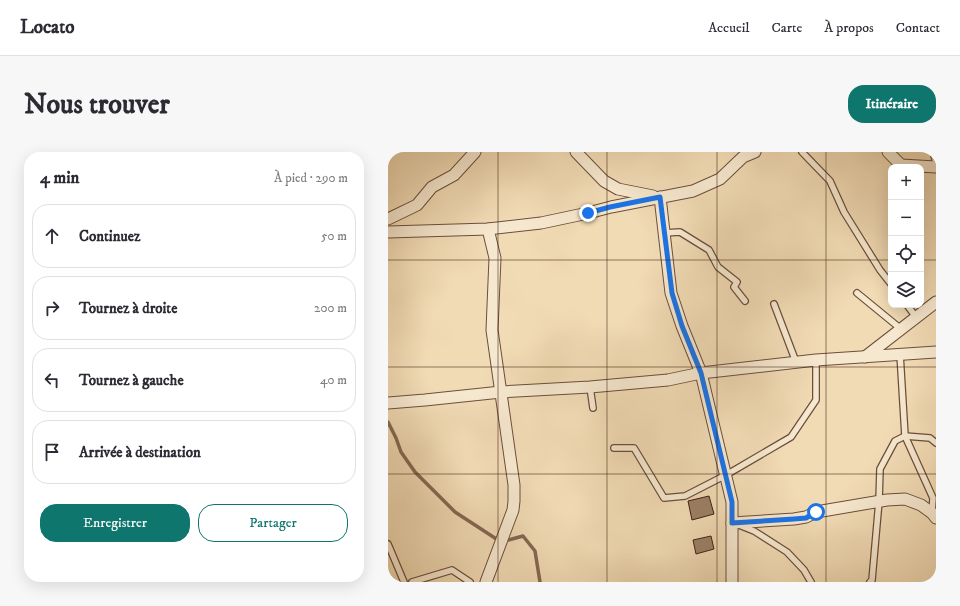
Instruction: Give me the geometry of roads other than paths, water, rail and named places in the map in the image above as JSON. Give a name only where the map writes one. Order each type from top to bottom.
[{"type":"street","points":[[388,219],[417,205],[432,187],[454,176],[475,152]]},
{"type":"street","points":[[576,152],[604,181],[618,189],[660,197]]},
{"type":"street","points":[[388,232],[488,229],[541,223],[610,207],[693,191],[720,179],[745,154],[755,152]]},
{"type":"street","points":[[888,152],[902,165],[936,167]]},
{"type":"street","points":[[660,197],[672,293],[682,326],[701,373],[732,502],[732,582]]},
{"type":"street","points":[[486,582],[513,510],[514,501],[514,485],[492,330],[495,258],[488,229]]},
{"type":"street","points":[[864,357],[936,302]]},
{"type":"street","points":[[388,403],[501,392],[590,387],[668,380],[701,373],[816,360],[936,352]]},
{"type":"street","points":[[732,523],[806,518],[816,512],[879,501],[905,499],[921,505],[934,514]]},
{"type":"lane","points":[[802,152],[830,181],[844,212],[880,270],[888,280]]},
{"type":"lane","points":[[933,152],[936,163]]},
{"type":"lane","points":[[664,233],[680,232],[708,250],[718,267],[737,282],[734,287],[745,301]]},
{"type":"lane","points":[[857,293],[901,329]]},
{"type":"lane","points":[[774,304],[796,362]]},
{"type":"lane","points":[[909,308],[916,317]]},
{"type":"lane","points":[[900,354],[905,436],[933,498],[934,514]]},
{"type":"lane","points":[[614,448],[634,448],[664,498],[685,496],[726,475],[791,438],[816,400],[816,360]]},
{"type":"lane","points":[[590,387],[593,408]]},
{"type":"lane","points":[[870,582],[872,580],[879,501],[880,469],[895,442],[905,436],[930,438],[936,442]]},
{"type":"lane","points":[[732,523],[754,531],[787,552],[804,570],[811,582]]},
{"type":"lane","points":[[388,544],[404,582]]},
{"type":"lane","points":[[412,582],[452,570],[470,582]]},
{"type":"waterway","points":[[388,422],[401,452],[415,472],[455,512],[501,542],[523,536],[535,551],[540,582]]}]
